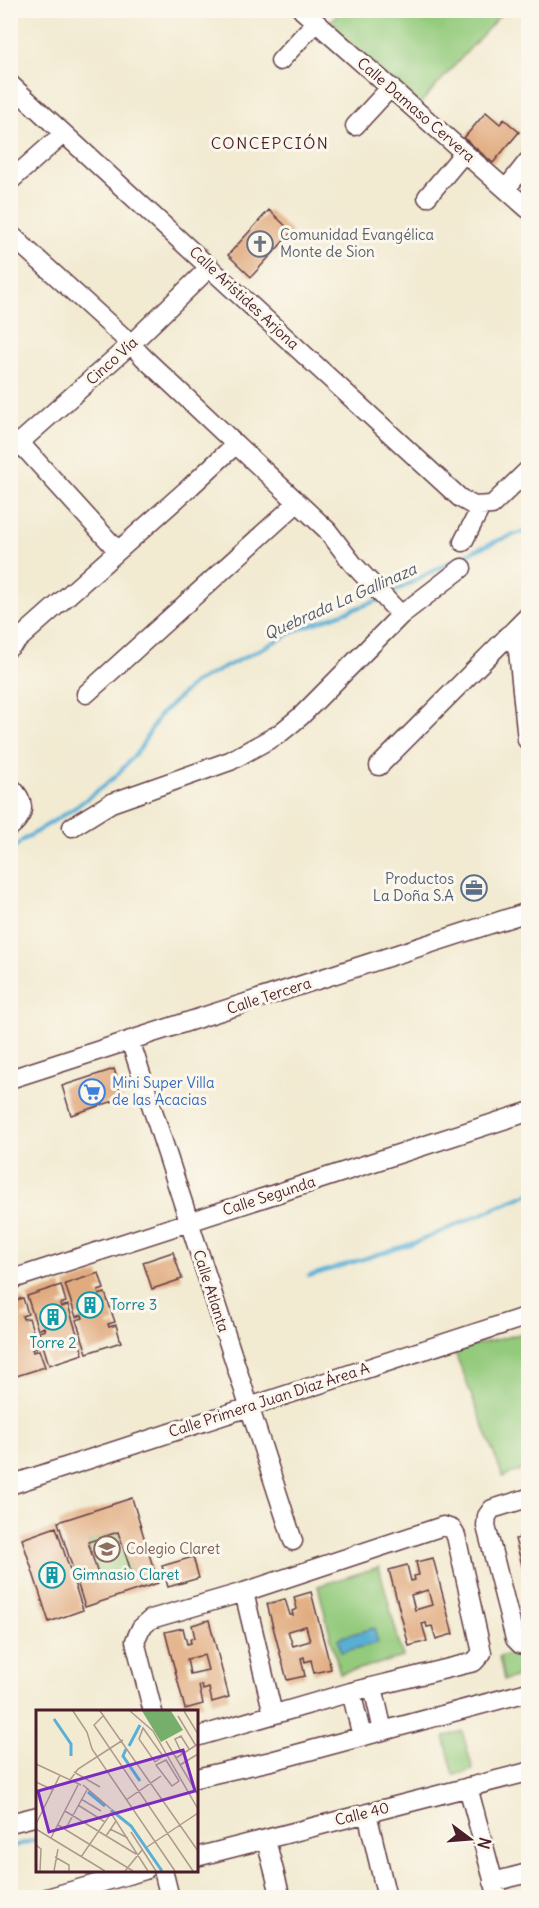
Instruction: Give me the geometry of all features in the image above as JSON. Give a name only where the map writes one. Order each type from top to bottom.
[{"type":"street","points":[[280,61],[309,17]]},
{"type":"street","name":"Calle Damaso Cervera","points":[[309,17],[528,209]]},
{"type":"street","name":"Calle Arístides Arjona","points":[[10,84],[460,498],[474,506],[481,507]]},
{"type":"street","points":[[355,126],[391,87]]},
{"type":"street","points":[[10,181],[63,134]]},
{"type":"street","points":[[427,197],[464,153]]},
{"type":"street","points":[[506,189],[528,161]]},
{"type":"street","points":[[10,234],[131,344],[327,530],[397,610]]},
{"type":"street","name":"Cinco Vía","points":[[15,447],[131,344],[210,267]]},
{"type":"street","points":[[10,647],[235,445]]},
{"type":"street","points":[[15,447],[118,551]]},
{"type":"street","points":[[463,542],[481,507],[492,505],[501,498],[528,470]]},
{"type":"street","points":[[86,694],[297,503]]},
{"type":"street","points":[[72,827],[111,803],[230,761],[279,734],[301,716],[397,610],[462,568]]},
{"type":"street","points":[[379,766],[528,616]]},
{"type":"street","points":[[508,635],[514,640],[519,651],[527,740]]},
{"type":"street","points":[[10,786],[21,799],[23,808],[21,815],[10,827]]},
{"type":"street","name":"Calle Tercera","points":[[10,1079],[528,912]]},
{"type":"street","name":"Calle Atlanta","points":[[130,1040],[293,1541]]},
{"type":"street","name":"Calle Segunda","points":[[10,1280],[528,1113]]},
{"type":"street","name":"Calle Primera Juan Díaz Área A","points":[[10,1485],[528,1316]]},
{"type":"street","points":[[528,1498],[492,1509],[487,1516],[486,1526],[515,1640],[528,1646]]},
{"type":"street","points":[[152,1710],[135,1641],[141,1628],[151,1619],[244,1592],[443,1526],[452,1529],[456,1536],[482,1653],[474,1662],[351,1692],[198,1736]]},
{"type":"street","points":[[244,1592],[273,1714]]},
{"type":"street","points":[[377,1686],[386,1730]]},
{"type":"street","points":[[351,1692],[362,1736]]},
{"type":"street","points":[[198,1778],[271,1761],[528,1692]]},
{"type":"street","name":"Calle 40","points":[[198,1857],[528,1772]]},
{"type":"street","points":[[468,1787],[495,1890],[528,1873]]},
{"type":"street","points":[[367,1813],[387,1898]]},
{"type":"street","points":[[10,1823],[36,1816]]},
{"type":"street","points":[[266,1840],[281,1898]]},
{"type":"street","points":[[59,1896],[138,1872]]},
{"type":"street","points":[[164,1872],[170,1898]]},
{"type":"green space","points":[[341,11],[504,11],[418,106],[328,24]]},
{"type":"green space","points":[[528,1332],[528,1467],[503,1477],[454,1350]]},
{"type":"green space","points":[[118,1532],[131,1571],[100,1581],[88,1542]]},
{"type":"green space","points":[[379,1567],[403,1657],[340,1674],[318,1586]]},
{"type":"green space","points":[[515,1653],[522,1675],[504,1680],[499,1657]]},
{"type":"green space","points":[[462,1731],[473,1770],[454,1775],[444,1737]]},
{"type":"water","points":[[374,1628],[378,1643],[341,1652],[338,1638]]},
{"type":"building","points":[[486,112],[500,124],[504,119],[519,132],[493,163],[464,138]]},
{"type":"building","name":"Comunidad Evangélica Monte de Sion","points":[[269,210],[292,232],[251,277],[228,255]]},
{"type":"building","name":"Mini Super Villa de las Acacias","points":[[114,1069],[123,1098],[71,1115],[62,1086]]},
{"type":"building","points":[[173,1252],[182,1279],[152,1289],[143,1262]]},
{"type":"building","name":"Torre 3","points":[[99,1273],[104,1289],[98,1291],[99,1295],[105,1293],[115,1322],[108,1324],[109,1327],[116,1325],[121,1342],[87,1353],[76,1320],[83,1318],[82,1315],[76,1317],[65,1284]]},
{"type":"building","name":"Torre 2","points":[[61,1285],[66,1302],[60,1304],[61,1307],[68,1305],[77,1334],[71,1336],[72,1340],[78,1337],[83,1354],[49,1365],[39,1332],[45,1330],[44,1327],[38,1330],[27,1296]]},
{"type":"building","points":[[23,1298],[28,1314],[22,1316],[23,1319],[29,1318],[38,1347],[32,1349],[33,1352],[39,1350],[45,1367],[10,1378],[10,1302]]},
{"type":"building","points":[[132,1498],[158,1583],[85,1607],[58,1522]],"holes":[[[118,1532],[131,1571],[100,1581],[88,1542]]]},
{"type":"building","name":"Gimnasio Claret","points":[[56,1527],[83,1610],[49,1622],[22,1539]]},
{"type":"building","points":[[528,1533],[528,1587],[515,1539]]},
{"type":"building","points":[[193,1557],[199,1578],[168,1587],[162,1566]]},
{"type":"building","points":[[433,1558],[453,1634],[436,1639],[432,1626],[427,1627],[426,1623],[422,1624],[427,1641],[409,1646],[389,1570],[407,1565],[411,1581],[415,1580],[414,1576],[419,1575],[416,1562]],"holes":[[[428,1590],[432,1605],[415,1610],[411,1595]]]},
{"type":"building","points":[[311,1592],[331,1669],[314,1673],[311,1660],[305,1662],[304,1657],[301,1658],[305,1676],[287,1680],[267,1604],[285,1599],[290,1615],[293,1615],[292,1611],[297,1609],[294,1597]],"holes":[[[306,1626],[310,1641],[293,1646],[288,1631]]]},
{"type":"building","points":[[209,1620],[229,1697],[212,1702],[209,1688],[203,1690],[202,1685],[199,1686],[203,1704],[185,1709],[165,1632],[183,1628],[187,1644],[191,1643],[190,1639],[195,1638],[192,1625]],"holes":[[[204,1655],[208,1670],[190,1674],[187,1659]]]},
{"type":"waterway","name":"Quebrada La Gallinaza","points":[[388,595],[474,551],[528,530]]},
{"type":"waterway","name":"Quebrada La Gallinaza","points":[[10,851],[23,840],[76,807],[115,777],[139,750],[159,716],[194,683],[302,628],[379,600]]},
{"type":"waterway","points":[[309,1276],[417,1242],[528,1194]]},
{"type":"waterway","points":[[10,1847],[36,1840]]},
{"type":"place","name":"Comunidad Evangélica Monte de Sion","points":[[260,244]]},
{"type":"place","name":"Productos La Doña S.A","points":[[474,888]]},
{"type":"place","name":"Mini Super Villa de las Acacias","points":[[92,1092]]},
{"type":"place","name":"Torre 3","points":[[90,1305]]},
{"type":"place","name":"Torre 2","points":[[53,1317]]},
{"type":"place","name":"Colegio Claret","points":[[107,1549]]},
{"type":"place","name":"Gimnasio Claret","points":[[52,1575]]},
{"type":"district","name":"CONCEPCIÓN","points":[[270,143]]}]
